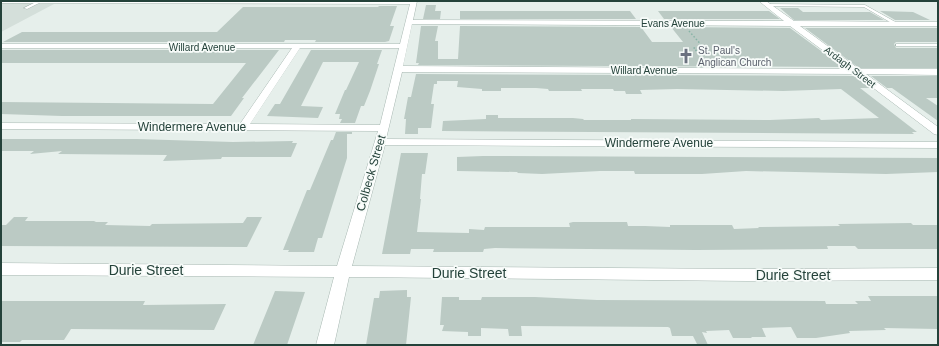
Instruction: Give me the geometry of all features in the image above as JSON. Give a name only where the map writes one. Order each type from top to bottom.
[{"type":"street","points":[[1,2],[414,2]]},
{"type":"street","name":"Colbeck Street","points":[[325,345],[343,272],[384,128],[408,22],[414,2]]},
{"type":"street","name":"Ardagh Street","points":[[765,3],[938,132]]},
{"type":"street","name":"Evans Avenue","points":[[408,22],[938,24]]},
{"type":"street","name":"Willard Avenue","points":[[1,46],[403,46]]},
{"type":"street","points":[[243,127],[297,47]]},
{"type":"street","name":"Willard Avenue","points":[[398,69],[938,72]]},
{"type":"street","name":"Windermere Avenue","points":[[1,126],[384,128]]},
{"type":"street","name":"Windermere Avenue","points":[[380,142],[938,145]]},
{"type":"street","name":"Durie Street","points":[[1,269],[739,275],[938,274]]},
{"type":"lane","points":[[26,8],[39,2]]},
{"type":"lane","points":[[765,3],[865,6],[897,24]]},
{"type":"lane","points":[[898,45],[938,45]]},
{"type":"path","points":[[676,23],[682,31],[689,31],[704,48],[693,47],[706,61],[702,65],[707,71]]},
{"type":"shaded area","points":[[1,1],[33,1],[28,4],[54,4],[1,32]]},
{"type":"building","points":[[426,5],[436,5],[435,11],[441,11],[440,19],[423,19]]},
{"type":"building","points":[[397,6],[390,26],[394,26],[389,41],[385,42],[315,42],[316,40],[285,40],[284,42],[3,42],[22,32],[217,32],[243,7]]},
{"type":"building","points":[[780,8],[798,8],[803,12],[870,12],[884,20],[794,20]]},
{"type":"building","points":[[460,11],[630,11],[636,19],[460,19]]},
{"type":"building","points":[[658,11],[769,11],[780,19],[664,19]]},
{"type":"building","points":[[880,11],[913,12],[930,20],[895,20]]},
{"type":"building","points":[[421,26],[438,26],[435,41],[438,41],[438,59],[458,59],[460,26],[641,27],[652,42],[683,42],[671,27],[790,28],[843,67],[418,65],[419,63],[416,63]]},
{"type":"building","points":[[805,28],[938,28],[938,42],[896,42],[894,44],[896,48],[938,48],[938,68],[859,68]]},
{"type":"building","points":[[1,50],[279,50],[242,98],[244,98],[231,116],[62,116],[1,114],[1,102],[213,104],[246,63],[1,63]]},
{"type":"building","points":[[311,50],[382,50],[370,91],[364,106],[361,106],[355,123],[340,123],[342,119],[339,119],[340,114],[335,114],[359,62],[323,62],[301,106],[323,107],[318,118],[267,116],[275,104],[280,104]]},
{"type":"building","points":[[416,74],[854,76],[870,88],[860,88],[917,132],[912,132],[914,134],[442,131],[443,121],[486,119],[486,115],[498,115],[498,118],[573,118],[584,120],[770,120],[819,118],[821,120],[879,118],[841,89],[783,91],[677,89],[640,90],[642,94],[626,94],[625,91],[614,91],[613,89],[549,91],[548,89],[536,88],[501,88],[501,91],[482,91],[482,89],[457,87],[458,81],[437,81],[437,84],[434,84],[431,104],[434,104],[431,128],[418,128],[418,134],[405,134],[406,119],[404,119],[408,97],[411,97]]},
{"type":"building","points":[[871,76],[938,76],[938,98],[926,98],[938,106],[938,121],[892,88],[887,88]]},
{"type":"building","points":[[336,132],[352,132],[352,134],[347,134],[347,158],[322,238],[318,238],[314,252],[288,252],[289,250],[283,250],[307,190],[310,190],[331,140],[333,140]]},
{"type":"building","points":[[1,139],[137,139],[233,142],[293,141],[292,143],[297,143],[291,157],[222,157],[221,159],[163,161],[167,155],[58,154],[62,151],[30,154],[34,151],[1,151]]},
{"type":"building","points":[[401,153],[428,153],[425,174],[422,174],[417,232],[469,233],[469,229],[484,230],[485,227],[570,227],[569,223],[573,222],[627,222],[628,226],[670,227],[670,225],[732,225],[734,229],[759,228],[758,227],[840,226],[838,224],[911,223],[913,225],[938,225],[938,249],[858,249],[855,246],[827,246],[828,249],[696,250],[495,248],[484,249],[483,252],[433,252],[434,249],[411,249],[410,254],[382,254]]},
{"type":"building","points":[[457,157],[938,158],[938,172],[886,174],[746,171],[702,174],[635,174],[634,171],[600,171],[542,174],[457,171]]},
{"type":"building","points":[[14,217],[28,217],[25,221],[96,221],[94,222],[108,222],[105,225],[150,226],[152,224],[243,223],[247,217],[262,217],[247,247],[1,246],[1,225],[6,225]]},
{"type":"building","points":[[407,290],[407,297],[411,297],[406,345],[366,345],[374,298],[379,298],[380,291]]},
{"type":"building","points":[[275,291],[305,292],[287,345],[253,345]]},
{"type":"building","points":[[868,296],[938,296],[938,329],[884,328],[886,330],[849,331],[850,333],[816,338],[797,338],[791,327],[762,328],[766,337],[751,337],[752,338],[733,338],[729,330],[706,331],[707,333],[702,332],[708,345],[697,344],[693,336],[672,336],[670,328],[668,327],[521,326],[522,336],[509,336],[508,329],[481,328],[481,336],[468,336],[468,332],[442,331],[444,325],[440,325],[442,297],[459,297],[459,300],[481,300],[482,297],[535,297],[597,300],[825,301],[826,304],[858,304],[855,301],[871,301]]},
{"type":"building","points":[[1,301],[145,301],[143,305],[226,304],[214,330],[71,329],[64,340],[22,340],[20,342],[1,342]]},
{"type":"place","name":"St. Paul's Anglican Church","points":[[686,56]]}]
